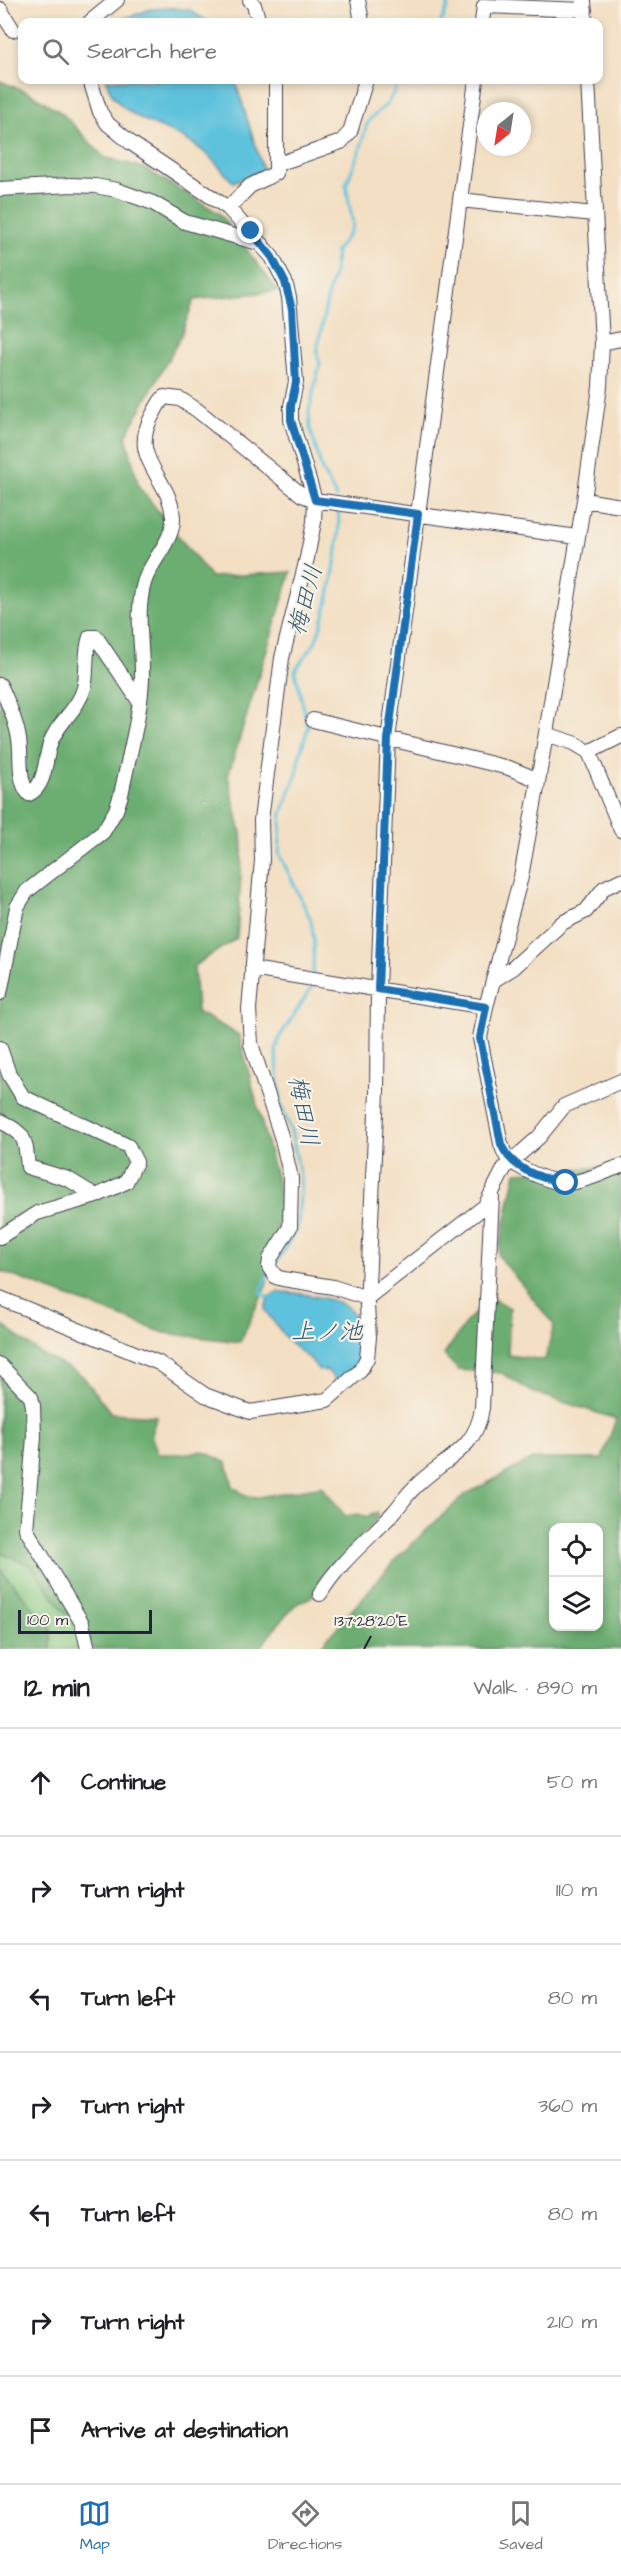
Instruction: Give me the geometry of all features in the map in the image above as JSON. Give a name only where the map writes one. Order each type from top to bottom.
[{"type":"street","points":[[95,18],[117,0]]},
{"type":"street","points":[[250,0],[258,18]]},
{"type":"street","points":[[358,0],[361,18]]},
{"type":"street","points":[[482,18],[484,6],[515,4],[585,11]]},
{"type":"street","points":[[0,9],[12,32]]},
{"type":"street","points":[[91,84],[100,112],[108,124],[131,143],[228,208],[262,244],[280,271],[292,309],[296,382],[291,406],[291,420],[315,500],[314,522],[282,658],[261,820],[262,860],[249,1009],[251,1044],[282,1138],[291,1178],[290,1227],[270,1259],[270,1270],[283,1280],[333,1287],[368,1298]]},
{"type":"street","points":[[228,208],[250,186],[276,172],[278,164],[276,84]]},
{"type":"street","points":[[278,164],[341,142],[350,132],[365,84]]},
{"type":"street","points":[[0,1298],[159,1364],[205,1395],[250,1412],[327,1400],[360,1371],[367,1358],[388,739],[475,84]]},
{"type":"street","points":[[588,84],[603,343],[600,387],[584,500],[521,877],[486,1007],[480,1038],[501,1144],[506,1156],[545,1178],[566,1183],[591,1178],[621,1166]]},
{"type":"street","points":[[0,189],[71,185],[117,190],[153,203],[185,222],[262,244]]},
{"type":"street","points":[[460,200],[594,214]]},
{"type":"street","points":[[603,343],[621,339]]},
{"type":"street","points":[[0,993],[17,907],[27,891],[103,832],[116,810],[142,681],[140,609],[144,581],[163,546],[173,518],[164,487],[144,449],[144,437],[149,421],[160,400],[164,397],[180,399],[302,495],[315,500],[577,537]]},
{"type":"street","points":[[584,500],[621,506]]},
{"type":"street","points":[[0,685],[10,707],[19,738],[23,782],[29,794],[35,789],[43,774],[50,742],[70,715],[83,690],[90,637],[96,637],[139,701]]},
{"type":"street","points":[[313,720],[538,777]]},
{"type":"street","points":[[546,734],[574,743],[589,752],[621,830]]},
{"type":"street","points":[[589,752],[621,736]]},
{"type":"street","points":[[494,980],[513,968],[562,923],[586,911],[604,888],[621,880]]},
{"type":"street","points":[[252,969],[486,1007]]},
{"type":"street","points":[[0,1048],[9,1074],[23,1097],[128,1146],[136,1162],[126,1182],[96,1196],[37,1213],[0,1237]]},
{"type":"street","points":[[368,1298],[485,1206],[501,1174],[539,1137],[564,1106],[621,1081]]},
{"type":"street","points":[[0,1121],[20,1132],[27,1146],[28,1167],[68,1179],[96,1196]]},
{"type":"street","points":[[320,1594],[328,1580],[363,1541],[394,1511],[416,1485],[462,1449],[477,1428],[482,1408],[492,1195]]},
{"type":"street","points":[[0,1365],[31,1396],[33,1406],[34,1437],[26,1529],[82,1623],[88,1649]]},
{"type":"green space","points":[[0,81],[32,94],[62,113],[104,157],[144,168],[219,213],[278,291],[194,300],[180,338],[126,436],[139,487],[211,577],[291,572],[228,776],[243,842],[237,938],[194,966],[197,1012],[239,1035],[282,1200],[266,1286],[240,1342],[164,1333],[0,1271]]},
{"type":"green space","points":[[621,1166],[621,1649],[318,1649],[398,1557],[464,1495],[533,1459],[602,1459],[616,1419],[532,1392],[502,1373],[458,1370],[444,1355],[467,1321],[491,1298],[510,1308],[508,1355],[545,1360],[554,1325],[498,1255],[516,1172]]},
{"type":"green space","points":[[0,1323],[41,1354],[82,1375],[111,1413],[157,1416],[151,1435],[158,1454],[203,1451],[227,1463],[233,1486],[246,1496],[259,1497],[322,1486],[345,1516],[358,1514],[368,1517],[378,1512],[378,1517],[311,1597],[295,1605],[272,1631],[260,1649],[92,1649],[84,1618],[66,1613],[30,1565],[0,1552]]},
{"type":"green space","points":[[0,1552],[30,1565],[66,1613],[74,1615],[84,1649],[51,1649],[51,1628],[0,1569]]},
{"type":"green space","points":[[0,1569],[51,1628],[51,1649],[0,1649]]},
{"type":"water","points":[[151,9],[190,10],[202,18],[126,18]]},
{"type":"water","points":[[108,84],[236,84],[263,170],[233,182],[192,143],[134,115],[112,94]]},
{"type":"water","name":"上ノ池","points":[[279,1292],[325,1298],[342,1304],[352,1312],[359,1327],[361,1345],[359,1362],[353,1372],[338,1383],[328,1371],[319,1370],[311,1360],[290,1343],[265,1310],[269,1298]]},
{"type":"waterway","name":"梅田川","points":[[443,18],[448,7],[446,0]]},
{"type":"waterway","name":"梅田川","points":[[336,497],[322,470],[310,428],[309,411],[320,364],[317,352],[334,274],[336,251],[349,234],[353,224],[346,185],[370,119],[388,103],[398,84]]},
{"type":"waterway","name":"梅田川","points":[[313,975],[314,942],[311,920],[279,853],[282,813],[297,773],[298,761],[308,727],[295,671],[316,640],[325,610],[336,556],[338,507]]},
{"type":"waterway","name":"梅田川","points":[[274,1267],[298,1226],[301,1180],[291,1131],[281,1104],[276,1051],[279,1038],[312,987],[312,982]]},
{"type":"waterway","name":"梅田川","points":[[268,1274],[261,1292],[272,1300]]},
{"type":"route","points":[[251,231],[280,271],[292,309],[296,382],[291,406],[291,420],[315,500],[418,514],[388,739],[378,989],[486,1007],[480,1038],[501,1144],[506,1156],[518,1165],[545,1178],[566,1183]]}]
